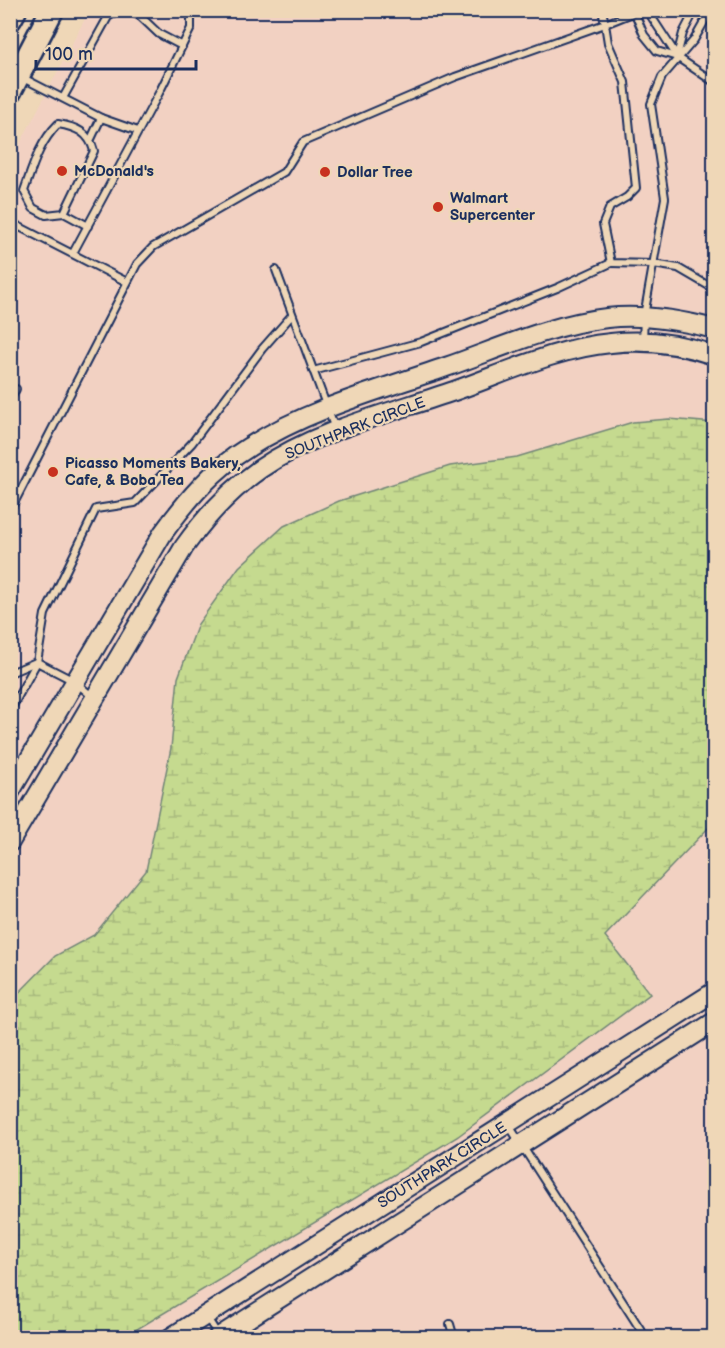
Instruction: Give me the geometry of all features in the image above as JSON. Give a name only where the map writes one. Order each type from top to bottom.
[{"type":"highway","points":[[10,19],[15,10]]},
{"type":"highway","points":[[15,83],[52,10]]},
{"type":"street","name":"SOUTHPARK CIRCLE","points":[[10,792],[163,533],[187,500],[215,472],[247,448],[284,426],[327,409],[561,327],[606,318],[644,316],[682,321],[714,329]]},
{"type":"street","name":"SOUTHPARK CIRCLE","points":[[10,842],[184,547],[206,516],[231,491],[261,469],[295,448],[336,432],[568,351],[609,343],[643,341],[677,345],[714,355]]},
{"type":"street","name":"SOUTHPARK CIRCLE","points":[[170,1338],[714,992]]},
{"type":"street","name":"SOUTHPARK CIRCLE","points":[[219,1337],[714,1022]]},
{"type":"lane","points":[[63,98],[108,17],[119,10]]},
{"type":"lane","points":[[126,10],[140,16],[159,34],[182,46]]},
{"type":"lane","points":[[73,253],[191,28],[191,10]]},
{"type":"lane","points":[[602,10],[608,43],[625,82],[636,188],[627,197],[609,207],[603,224],[611,263]]},
{"type":"lane","points":[[647,10],[677,57]]},
{"type":"lane","points":[[677,57],[682,33],[694,10]]},
{"type":"lane","points":[[643,341],[644,316],[665,198],[651,104],[662,77],[694,40],[711,10]]},
{"type":"lane","points":[[10,511],[137,264],[159,242],[284,172],[303,142],[455,78],[605,24],[634,11],[644,35],[657,51],[677,57],[714,82]]},
{"type":"lane","points":[[15,83],[63,98],[101,118],[138,131]]},
{"type":"lane","points":[[91,139],[101,118]]},
{"type":"lane","points":[[64,213],[94,151],[91,139],[80,130],[58,124],[47,135],[33,162],[24,191],[30,203],[46,216],[64,213],[88,226]]},
{"type":"lane","points":[[10,222],[128,282]]},
{"type":"lane","points":[[313,371],[421,342],[557,288],[611,263],[653,264],[678,268],[714,290]]},
{"type":"lane","points":[[276,270],[336,432]]},
{"type":"lane","points":[[10,711],[37,662],[45,614],[96,509],[135,503],[192,443],[262,349],[292,315]]},
{"type":"lane","points":[[10,400],[16,389]]},
{"type":"lane","points":[[10,673],[37,662],[74,681],[94,698]]},
{"type":"lane","points":[[10,690],[19,695]]},
{"type":"lane","points":[[508,1123],[642,1336]]},
{"type":"lane","points":[[206,1315],[219,1337]]},
{"type":"lane","points":[[450,1324],[454,1338]]},
{"type":"shaded area","points":[[89,11],[714,11],[714,1337],[11,1337],[10,163]]},
{"type":"green space","points":[[669,419],[714,423],[714,822],[605,936],[650,994],[457,1137],[124,1337],[11,1337],[11,1001],[55,956],[94,935],[146,871],[171,748],[178,678],[198,624],[239,567],[284,526],[339,501],[450,466],[517,457],[633,422]]},
{"type":"place","name":"McDonald's","points":[[62,171]]},
{"type":"place","name":"Dollar Tree","points":[[325,172]]},
{"type":"place","name":"Walmart Supercenter","points":[[438,207]]},
{"type":"place","name":"Picasso Moments Bakery, Cafe, & Boba Tea","points":[[53,472]]}]
